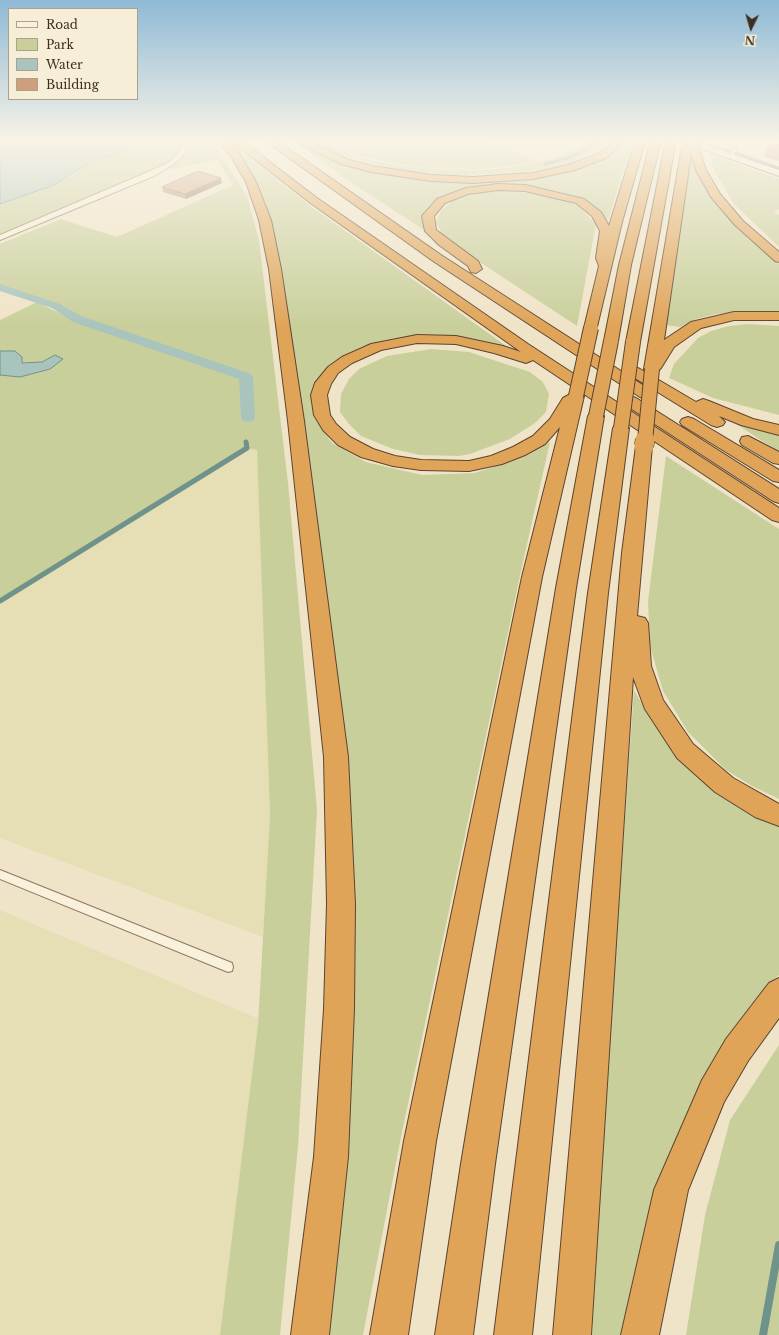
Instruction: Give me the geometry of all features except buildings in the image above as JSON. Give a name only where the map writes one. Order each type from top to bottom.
[{"type":"highway","points":[[258,202],[265,220],[275,269],[296,421],[336,757],[341,904],[339,1009],[331,1156],[310,1335]]},
{"type":"highway","points":[[317,202],[573,387]]},
{"type":"highway","points":[[356,202],[527,318],[677,415],[779,477]]},
{"type":"highway","points":[[377,202],[476,269],[677,392],[720,413],[779,430]]},
{"type":"highway","points":[[440,202],[428,216],[428,223],[431,230],[443,242],[474,264],[476,269]]},
{"type":"highway","points":[[582,202],[597,214],[606,231],[602,258],[605,265]]},
{"type":"highway","points":[[623,202],[605,265],[591,328],[573,387],[569,401],[556,422],[539,440],[519,451],[496,460],[469,466],[421,465],[393,461],[367,453],[344,441],[329,427],[322,415],[319,395],[323,383],[333,370],[359,354],[376,347],[400,341],[437,339],[476,343],[498,349],[543,367],[573,387],[779,516]]},
{"type":"highway","points":[[454,1335],[478,1164],[562,611],[596,416],[627,258],[641,202]]},
{"type":"highway","points":[[513,1335],[598,593],[633,342],[646,267],[666,202]]},
{"type":"highway","points":[[572,1335],[632,552],[652,376],[676,202]]},
{"type":"highway","points":[[722,202],[744,227],[779,258]]},
{"type":"highway","points":[[424,264],[510,322],[779,497]]},
{"type":"highway","points":[[652,376],[668,345],[676,337],[696,324],[734,316],[779,316]]},
{"type":"highway","points":[[652,376],[779,459]]},
{"type":"highway","points":[[389,1335],[420,1141],[531,584],[573,387]]},
{"type":"highway","points":[[632,552],[640,575],[637,634],[640,666],[653,703],[685,751],[718,780],[764,809],[779,815]]},
{"type":"highway","points":[[640,1335],[671,1190],[713,1091],[737,1050],[779,993]]},
{"type":"street","points":[[0,238],[84,202]]},
{"type":"lane","points":[[0,874],[228,967]]},
{"type":"shaded area","points":[[247,448],[257,450],[270,815],[263,937],[0,838],[0,600]]},
{"type":"shaded area","points":[[0,910],[259,1019],[220,1335],[0,1335]]},
{"type":"green space","points":[[4,202],[79,202],[0,236],[0,204]]},
{"type":"green space","points":[[194,202],[249,202],[259,240],[288,483],[317,810],[298,1146],[280,1335],[220,1335],[258,1025],[270,815],[257,450],[246,448],[0,600],[0,375],[20,377],[50,369],[55,355],[42,362],[21,363],[15,351],[0,351],[0,320],[37,302],[69,318],[76,315],[60,305],[0,285],[0,244],[61,219],[117,237]]},
{"type":"green space","points":[[306,202],[509,348],[407,338],[375,343],[361,347],[341,357],[327,368],[316,384],[311,399],[314,417],[332,443],[366,462],[422,475],[475,473],[528,455],[550,442],[521,571],[401,1137],[363,1335],[326,1335],[352,926],[349,782],[303,420],[281,268],[266,203]]},
{"type":"green space","points":[[382,202],[432,202],[422,215],[424,230]]},
{"type":"green space","points":[[451,202],[569,202],[578,206],[596,224],[577,326],[472,257],[441,233],[436,222],[441,211]]},
{"type":"green space","points":[[586,202],[614,202],[608,221],[602,213]]},
{"type":"green space","points":[[684,202],[716,202],[748,238],[779,264],[779,313],[745,312],[716,314],[696,319],[680,327],[666,325]]},
{"type":"green space","points":[[733,202],[779,202],[779,209],[774,213],[779,215],[779,247]]},
{"type":"green space","points":[[748,324],[779,326],[779,415],[713,398],[669,378],[674,364],[698,338],[711,331],[729,326]]},
{"type":"green space","points":[[431,349],[469,352],[530,372],[543,382],[549,394],[546,412],[535,423],[510,439],[470,454],[459,456],[420,455],[393,449],[361,436],[340,412],[341,394],[349,379],[359,369],[387,356]]},
{"type":"green space","points":[[735,423],[779,434],[779,451],[762,441]]},
{"type":"green space","points":[[666,456],[779,529],[779,799],[752,786],[726,770],[688,732],[663,691],[650,646],[648,601]]},
{"type":"green space","points":[[634,690],[653,723],[679,754],[779,825],[779,975],[771,982],[625,1335],[592,1335],[599,1187]]},
{"type":"green space","points":[[779,1045],[779,1335],[686,1335],[705,1215],[730,1120]]},
{"type":"water","points":[[0,351],[15,351],[22,357],[22,363],[42,362],[55,355],[63,359],[50,369],[20,377],[0,375]]},
{"type":"waterway","points":[[0,287],[56,306],[77,319],[246,377],[248,418]]},
{"type":"waterway","points":[[0,601],[247,448],[246,442]]},
{"type":"waterway","points":[[763,1335],[779,1245]]}]
